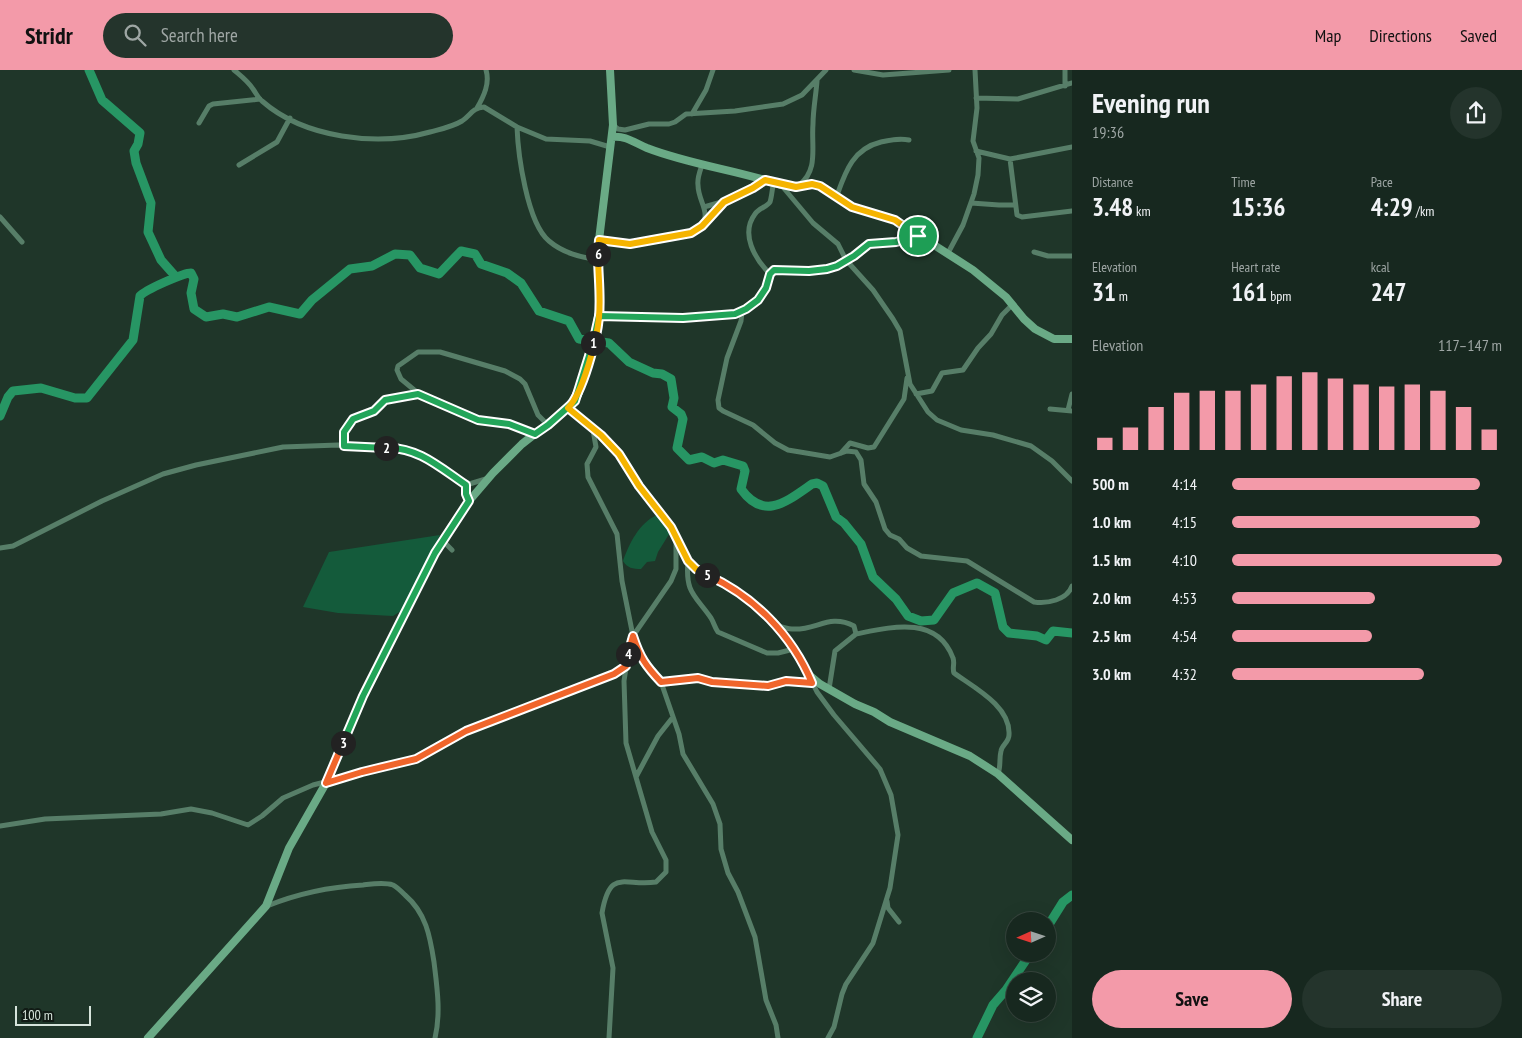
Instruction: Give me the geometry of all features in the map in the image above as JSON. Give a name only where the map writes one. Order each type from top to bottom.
[{"type":"street","points":[[234,70],[245,79],[260,99],[290,118],[322,131],[343,135],[396,137],[426,133],[452,126],[462,120],[477,108],[483,97],[488,77],[486,70]]},
{"type":"street","points":[[148,1038],[266,906],[289,848],[326,783],[363,696],[442,542],[469,501],[489,478],[535,434],[568,408],[578,395],[599,316],[599,240],[613,126],[610,70]]},
{"type":"street","points":[[692,114],[706,90],[713,70]]},
{"type":"street","points":[[613,126],[625,130],[649,124],[669,124],[686,114],[733,111],[783,104],[802,95],[826,70]]},
{"type":"street","points":[[854,70],[883,75],[950,70]]},
{"type":"street","points":[[948,252],[960,232],[971,203],[979,169],[979,158],[973,135],[976,98],[975,70]]},
{"type":"street","points":[[1064,70],[1065,86]]},
{"type":"street","points":[[796,187],[805,180],[812,164],[812,127],[817,80]]},
{"type":"street","points":[[976,98],[1018,99],[1072,83]]},
{"type":"street","points":[[199,123],[209,106],[213,104],[260,99]]},
{"type":"street","points":[[477,108],[490,110],[517,127],[546,139],[590,140],[610,147]]},
{"type":"street","points":[[239,165],[277,142],[290,118]]},
{"type":"street","points":[[517,127],[519,152],[528,199],[533,216],[544,236],[568,253],[598,260]]},
{"type":"street","points":[[612,136],[623,136],[653,150],[702,165],[796,187],[815,185],[852,207],[895,220],[918,236],[948,252],[973,270],[1013,304],[1024,319],[1040,332],[1054,339],[1072,339]]},
{"type":"street","points":[[836,198],[850,164],[859,152],[872,144],[896,139],[909,140]]},
{"type":"street","points":[[976,151],[1010,159],[1072,147]]},
{"type":"street","points":[[1010,159],[1014,204],[1017,215],[1022,217],[1072,211]]},
{"type":"street","points":[[702,165],[698,187],[704,207],[704,222]]},
{"type":"street","points":[[704,207],[724,202],[765,180]]},
{"type":"street","points":[[777,183],[813,223],[838,244],[846,260],[873,290],[900,331],[908,375],[916,394],[928,412],[937,420],[961,430],[1023,443],[1052,461],[1072,481]]},
{"type":"street","points":[[770,274],[757,261],[749,229],[756,212],[767,205],[777,183]]},
{"type":"street","points":[[599,240],[635,244],[691,233],[702,226],[724,202]]},
{"type":"street","points":[[971,203],[1014,204]]},
{"type":"street","points":[[0,217],[22,242]]},
{"type":"street","points":[[599,316],[683,318],[701,315],[728,315],[742,312],[752,306],[762,294],[770,274],[774,270],[818,270],[837,266],[869,244],[896,242],[918,236]]},
{"type":"street","points":[[1034,252],[1048,256],[1072,256]]},
{"type":"street","points":[[916,394],[932,391],[942,373],[962,370],[991,334],[1002,315],[1013,304]]},
{"type":"street","points":[[742,312],[741,321],[727,358],[718,400],[719,408],[736,419],[753,425],[775,443],[788,450],[830,457],[852,450],[856,452],[861,460],[864,484],[876,502],[885,529],[914,552],[925,557],[967,560],[1034,602],[1040,603],[1062,598],[1068,594],[1072,586]]},
{"type":"street","points":[[535,434],[509,424],[478,420],[418,394],[401,380],[397,370],[400,363],[418,352],[451,353],[505,371],[525,384],[538,415],[548,425]]},
{"type":"street","points":[[841,453],[850,443],[868,448],[874,447],[904,399],[908,375]]},
{"type":"street","points":[[344,446],[344,432],[353,419],[374,411],[385,400],[418,394]]},
{"type":"street","points":[[1050,409],[1070,411],[1072,394]]},
{"type":"street","points":[[568,408],[593,428],[619,454],[639,486],[671,527],[688,561],[696,569],[738,592],[776,625],[794,649],[812,683],[834,715],[880,769],[891,796],[897,826],[898,846],[887,901],[870,950],[850,977],[842,994],[834,1027],[828,1038]]},
{"type":"street","points":[[593,428],[596,447],[587,464],[588,477],[617,534],[622,581],[633,636],[645,666],[661,682],[679,734],[683,754],[713,804],[720,824],[721,849],[728,873],[748,916],[761,964],[766,1000],[776,1025],[778,1038]]},
{"type":"street","points":[[0,548],[13,546],[102,501],[163,474],[196,465],[283,447],[344,446],[393,448],[413,452],[426,458],[466,485]]},
{"type":"street","points":[[466,485],[489,478]]},
{"type":"street","points":[[466,485],[466,494],[469,501]]},
{"type":"street","points":[[609,1038],[613,978],[602,913],[603,906],[611,888],[616,883],[622,880],[654,882],[659,880],[666,872],[667,866],[652,832],[626,743],[623,702],[626,666],[633,636],[676,569],[676,538]]},
{"type":"street","points":[[442,542],[452,550]]},
{"type":"street","points":[[688,561],[688,583],[692,593],[712,620],[718,632],[767,653],[778,653],[794,649]]},
{"type":"street","points":[[776,625],[793,630],[834,620],[854,626],[856,634]]},
{"type":"street","points":[[828,689],[835,651],[856,634],[901,626],[935,633],[940,637],[953,658],[954,673],[998,707],[1009,726],[1008,741],[1001,751],[1001,766],[998,774]]},
{"type":"street","points":[[0,826],[45,819],[161,814],[191,809],[212,813],[248,825],[283,798],[313,785],[416,759],[466,731],[614,674],[626,666]]},
{"type":"street","points":[[808,674],[828,689],[890,722],[970,756],[998,774],[1072,840]]},
{"type":"street","points":[[661,682],[698,678],[712,682],[768,686],[786,681],[812,683]]},
{"type":"street","points":[[636,777],[658,736],[672,717]]},
{"type":"street","points":[[266,906],[294,895],[338,886],[393,885],[401,891],[420,910],[428,930],[437,986],[438,1013],[434,1038]]},
{"type":"street","points":[[887,901],[888,908],[899,922]]},
{"type":"green space","points":[[657,515],[671,531],[658,552],[655,561],[647,562],[641,569],[628,567],[623,561],[628,548],[645,523]]},
{"type":"green space","points":[[440,535],[404,609],[393,616],[338,613],[303,607],[329,552]]},
{"type":"waterway","points":[[89,70],[102,100],[140,133],[138,144],[134,151],[136,163],[151,203],[148,232],[161,260],[176,277]]},
{"type":"waterway","points":[[0,416],[8,397],[13,391],[41,388],[75,398],[87,398],[133,340],[140,296],[156,286],[180,276],[191,273],[194,279],[191,293],[194,309],[206,317],[223,314],[237,317],[269,307],[300,314],[312,300],[350,269],[372,266],[395,254],[410,255],[420,268],[439,274],[461,251],[475,254],[481,264],[507,273],[521,283],[539,311],[569,321],[579,339],[609,343],[629,362],[671,379],[674,398],[672,407],[681,414],[683,419],[677,448],[689,460],[702,457],[714,463],[723,460],[743,466],[745,471],[741,489],[750,499],[758,504],[767,506],[784,502],[812,484],[817,483],[823,486],[836,517],[844,523],[861,544],[873,577],[896,599],[908,616],[921,621],[934,620],[953,593],[977,583],[995,593],[1003,627],[1009,633],[1037,636],[1046,640],[1053,631],[1072,633]]},
{"type":"waterway","points":[[1056,913],[1063,902],[1072,895]]},
{"type":"waterway","points":[[977,1038],[993,1005],[1006,990],[1025,962]]},
{"type":"route","points":[[918,236],[890,243],[876,242],[869,244],[854,256],[837,266],[827,269],[809,271],[774,270],[770,274],[766,288],[758,300],[752,306],[735,314],[701,315],[683,318],[599,316],[575,401],[535,434],[509,424],[478,420],[418,394],[385,400],[374,411],[353,419],[350,426],[344,432],[344,446],[405,449],[421,455],[466,485],[466,494],[469,501],[435,553],[363,696],[326,783],[405,760],[416,759],[466,731],[614,674],[626,666],[633,636],[645,666],[661,682],[698,678],[712,682],[768,686],[786,681],[812,683],[794,649],[772,621],[730,586],[706,575],[688,561],[671,527],[639,486],[619,454],[601,435],[568,408],[575,401],[578,395],[599,316],[599,240],[635,244],[655,238],[694,232],[724,202],[765,180],[796,187],[812,184],[820,186],[852,207],[895,220],[918,236]]}]
